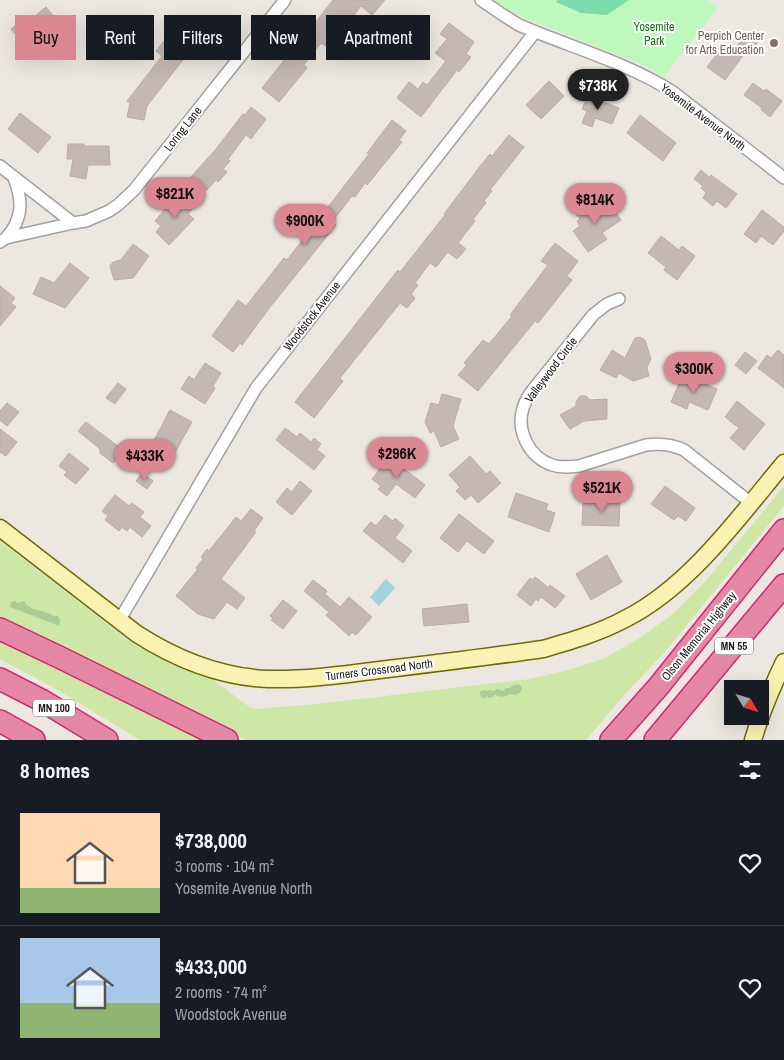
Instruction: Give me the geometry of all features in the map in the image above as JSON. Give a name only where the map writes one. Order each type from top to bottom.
[{"type":"highway","name":"Olson Memorial Highway","points":[[611,740],[658,687],[784,530]]},
{"type":"highway","name":"MN 55","points":[[655,740],[784,585]]},
{"type":"highway","points":[[0,629],[227,740]]},
{"type":"highway","name":"MN 100","points":[[0,679],[43,701],[107,740]]},
{"type":"highway","points":[[601,740],[658,687]]},
{"type":"highway","points":[[661,740],[684,707]]},
{"type":"highway","points":[[0,721],[34,740]]},
{"type":"street","name":"Loring Lane","points":[[3,240],[86,221],[118,205],[134,190],[285,0]]},
{"type":"street","name":"Yosemite Avenue North","points":[[482,0],[511,20],[535,32],[658,82],[784,178]]},
{"type":"street","name":"Woodstock Avenue","points":[[119,621],[256,388],[535,32]]},
{"type":"street","points":[[0,166],[73,223]]},
{"type":"street","points":[[3,240],[12,231],[20,212],[21,201],[14,176]]},
{"type":"street","name":"Valleywood Circle","points":[[619,299],[607,304],[593,315],[532,391],[522,409],[521,421],[524,440],[544,461],[551,465],[562,467],[579,466],[646,445],[657,443],[675,446],[684,450],[751,503]]},
{"type":"street","name":"Turners Crossroad North","points":[[0,528],[119,621],[156,647],[202,666],[241,676],[267,679],[312,678],[543,649],[571,642],[601,630],[627,618],[678,584],[698,564],[784,463]]},
{"type":"street","points":[[753,740],[760,716],[784,662]]},
{"type":"green space","name":"Yosemite Park","points":[[495,0],[708,0],[718,8],[664,76],[641,64],[527,19]]},
{"type":"green space","points":[[557,0],[629,0],[607,15],[581,13],[556,2]]},
{"type":"green space","points":[[784,486],[784,506],[665,652],[625,694],[586,740],[246,740],[0,620],[0,541],[133,644],[170,664],[213,680],[251,708],[256,709],[317,704],[530,679],[568,670],[603,659],[643,636],[675,612],[704,583]],"holes":[[[15,601],[32,609],[50,613],[59,625],[10,607]]]},
{"type":"green space","points":[[15,601],[18,603],[24,601],[34,609],[58,616],[60,620],[59,626],[10,607],[11,602]]},
{"type":"green space","points":[[0,636],[206,740],[140,740],[54,688],[0,659]]},
{"type":"green space","points":[[518,684],[522,688],[516,695],[510,694],[501,697],[495,695],[482,698],[480,695],[480,692],[484,690],[494,691],[497,689],[504,691],[506,688]]},
{"type":"water","points":[[386,579],[395,588],[379,606],[370,597]]},
{"type":"building","points":[[333,0],[385,0],[372,15],[361,6],[354,15],[326,15],[326,46],[321,43],[316,49],[316,22]]},
{"type":"building","points":[[46,7],[52,15],[36,15]]},
{"type":"building","points":[[449,23],[474,42],[466,54],[471,57],[459,72],[457,70],[421,117],[397,98],[409,82],[418,89],[423,82],[427,85],[446,61],[435,53],[447,39],[440,34]]},
{"type":"building","points":[[15,26],[15,34],[11,29]]},
{"type":"building","points":[[747,33],[758,42],[748,55],[745,53],[725,80],[707,67],[720,50],[728,57]]},
{"type":"building","points":[[164,41],[164,60],[183,60],[147,106],[144,120],[127,117],[130,103],[127,101],[162,56],[156,51]]},
{"type":"building","points":[[284,60],[308,60],[304,65],[307,68],[279,102],[262,88]]},
{"type":"building","points":[[549,81],[564,96],[541,119],[526,105]]},
{"type":"building","points":[[753,83],[764,91],[766,89],[782,101],[770,117],[761,110],[762,108],[744,95]]},
{"type":"building","points":[[589,93],[602,98],[601,101],[619,108],[612,124],[595,118],[592,127],[582,123],[587,111],[582,109]]},
{"type":"building","points":[[251,107],[266,119],[251,139],[246,135],[228,159],[230,161],[223,169],[227,172],[207,190],[191,177],[243,114],[245,115]]},
{"type":"building","points":[[20,113],[51,137],[38,153],[8,129]]},
{"type":"building","points":[[640,115],[676,143],[663,161],[627,133]]},
{"type":"building","points":[[392,120],[406,131],[399,140],[402,142],[367,185],[365,183],[355,197],[352,196],[332,222],[336,225],[242,345],[240,343],[233,352],[212,336],[238,300],[246,306],[284,258],[287,260],[369,154],[367,153]]},
{"type":"building","points":[[509,135],[524,147],[490,190],[492,191],[484,201],[486,203],[458,243],[466,249],[457,259],[448,252],[436,267],[430,263],[415,283],[418,285],[411,294],[415,298],[407,308],[400,303],[340,378],[343,381],[314,418],[295,402],[398,270],[400,272],[445,215],[481,165],[490,154],[492,156]]},
{"type":"building","points":[[68,144],[109,146],[110,165],[88,165],[86,179],[70,176],[73,159],[67,159]]},
{"type":"building","points":[[701,170],[737,194],[726,208],[717,201],[713,206],[703,198],[706,193],[701,188],[703,186],[694,179]]},
{"type":"building","points":[[178,193],[194,207],[188,214],[194,219],[169,245],[156,232],[161,226],[155,221]]},
{"type":"building","points":[[608,201],[621,220],[602,233],[607,239],[588,252],[573,231],[580,226],[577,221],[580,219],[575,212],[586,204],[592,213]]},
{"type":"building","points":[[762,210],[784,227],[784,231],[773,245],[761,236],[756,243],[744,234]]},
{"type":"building","points":[[661,236],[679,250],[682,246],[695,256],[677,280],[664,270],[666,267],[648,253]]},
{"type":"building","points":[[555,243],[578,261],[567,276],[572,280],[538,323],[535,321],[478,391],[458,375],[467,365],[464,363],[483,340],[489,344],[512,316],[510,315],[548,265],[541,261]]},
{"type":"building","points":[[133,244],[149,256],[133,278],[114,280],[110,266],[113,262],[121,260]]},
{"type":"building","points":[[70,263],[89,278],[65,308],[33,294],[41,277],[54,283]]},
{"type":"building","points":[[0,286],[15,298],[11,303],[16,307],[0,326]]},
{"type":"building","points":[[640,337],[645,340],[651,359],[647,367],[649,376],[633,381],[619,373],[616,378],[600,370],[612,350],[625,358],[635,338]]},
{"type":"building","points":[[778,350],[784,355],[784,388],[758,368],[767,355],[771,358]]},
{"type":"building","points":[[745,352],[757,361],[746,374],[735,365]]},
{"type":"building","points":[[205,363],[221,373],[213,386],[215,388],[205,404],[181,389],[189,376],[194,380]]},
{"type":"building","points":[[683,375],[717,389],[708,410],[689,402],[687,409],[671,402]]},
{"type":"building","points":[[118,383],[126,389],[115,404],[106,398]]},
{"type":"building","points":[[442,394],[461,399],[453,426],[459,439],[441,447],[434,431],[430,433],[425,422],[431,403],[439,405]]},
{"type":"building","points":[[580,396],[586,396],[590,400],[607,399],[607,419],[584,421],[570,429],[560,415],[576,406]]},
{"type":"building","points":[[737,401],[765,424],[744,450],[730,438],[739,428],[725,417]]},
{"type":"building","points":[[7,403],[19,412],[7,426],[0,420],[0,411]]},
{"type":"building","points":[[170,410],[192,422],[172,458],[151,446]]},
{"type":"building","points":[[86,422],[123,450],[113,463],[100,453],[100,449],[78,431]]},
{"type":"building","points":[[285,428],[297,437],[300,433],[311,442],[314,438],[321,444],[317,450],[325,456],[314,470],[276,440]]},
{"type":"building","points":[[0,429],[17,442],[6,456],[0,452]]},
{"type":"building","points":[[69,453],[89,469],[76,484],[64,475],[67,472],[59,466]]},
{"type":"building","points":[[470,456],[486,474],[490,471],[501,483],[478,503],[471,495],[465,500],[456,491],[460,487],[449,475]]},
{"type":"building","points":[[389,457],[425,485],[415,498],[396,484],[387,496],[378,489],[381,486],[372,479]]},
{"type":"building","points":[[142,473],[153,481],[147,489],[136,481]]},
{"type":"building","points":[[300,481],[312,491],[292,515],[276,502],[287,488],[292,492]]},
{"type":"building","points":[[665,486],[695,508],[686,521],[678,516],[674,520],[651,504]]},
{"type":"building","points":[[516,493],[548,504],[546,510],[555,513],[549,532],[508,517]]},
{"type":"building","points":[[115,495],[129,506],[132,503],[144,512],[140,517],[151,526],[142,537],[130,527],[127,531],[122,527],[119,531],[105,520],[108,516],[102,511]]},
{"type":"building","points":[[605,499],[620,499],[619,526],[582,525],[583,503],[605,503]]},
{"type":"building","points":[[251,509],[263,518],[254,531],[256,532],[221,579],[245,598],[237,609],[227,602],[214,619],[198,614],[176,596],[198,569],[196,568],[203,559],[201,557],[207,549],[209,551],[236,517],[241,521]]},
{"type":"building","points":[[459,514],[494,541],[484,554],[467,541],[458,552],[440,538]]},
{"type":"building","points":[[385,515],[393,521],[395,518],[404,526],[395,538],[412,551],[403,563],[363,531],[371,522],[376,526]]},
{"type":"building","points":[[607,555],[622,582],[591,600],[576,574]]},
{"type":"building","points":[[535,577],[549,588],[550,585],[565,596],[555,608],[541,597],[538,601],[536,599],[531,606],[517,595],[530,578],[533,580]]},
{"type":"building","points":[[313,580],[327,591],[325,594],[340,607],[349,597],[372,617],[356,635],[352,632],[349,636],[326,615],[329,612],[304,591]]},
{"type":"building","points":[[283,600],[297,611],[283,629],[271,620],[273,618],[270,616]]},
{"type":"building","points":[[467,604],[469,622],[424,626],[422,609]]},
{"type":"place","name":"Perpich Center for Arts Education","points":[[774,43]]}]
